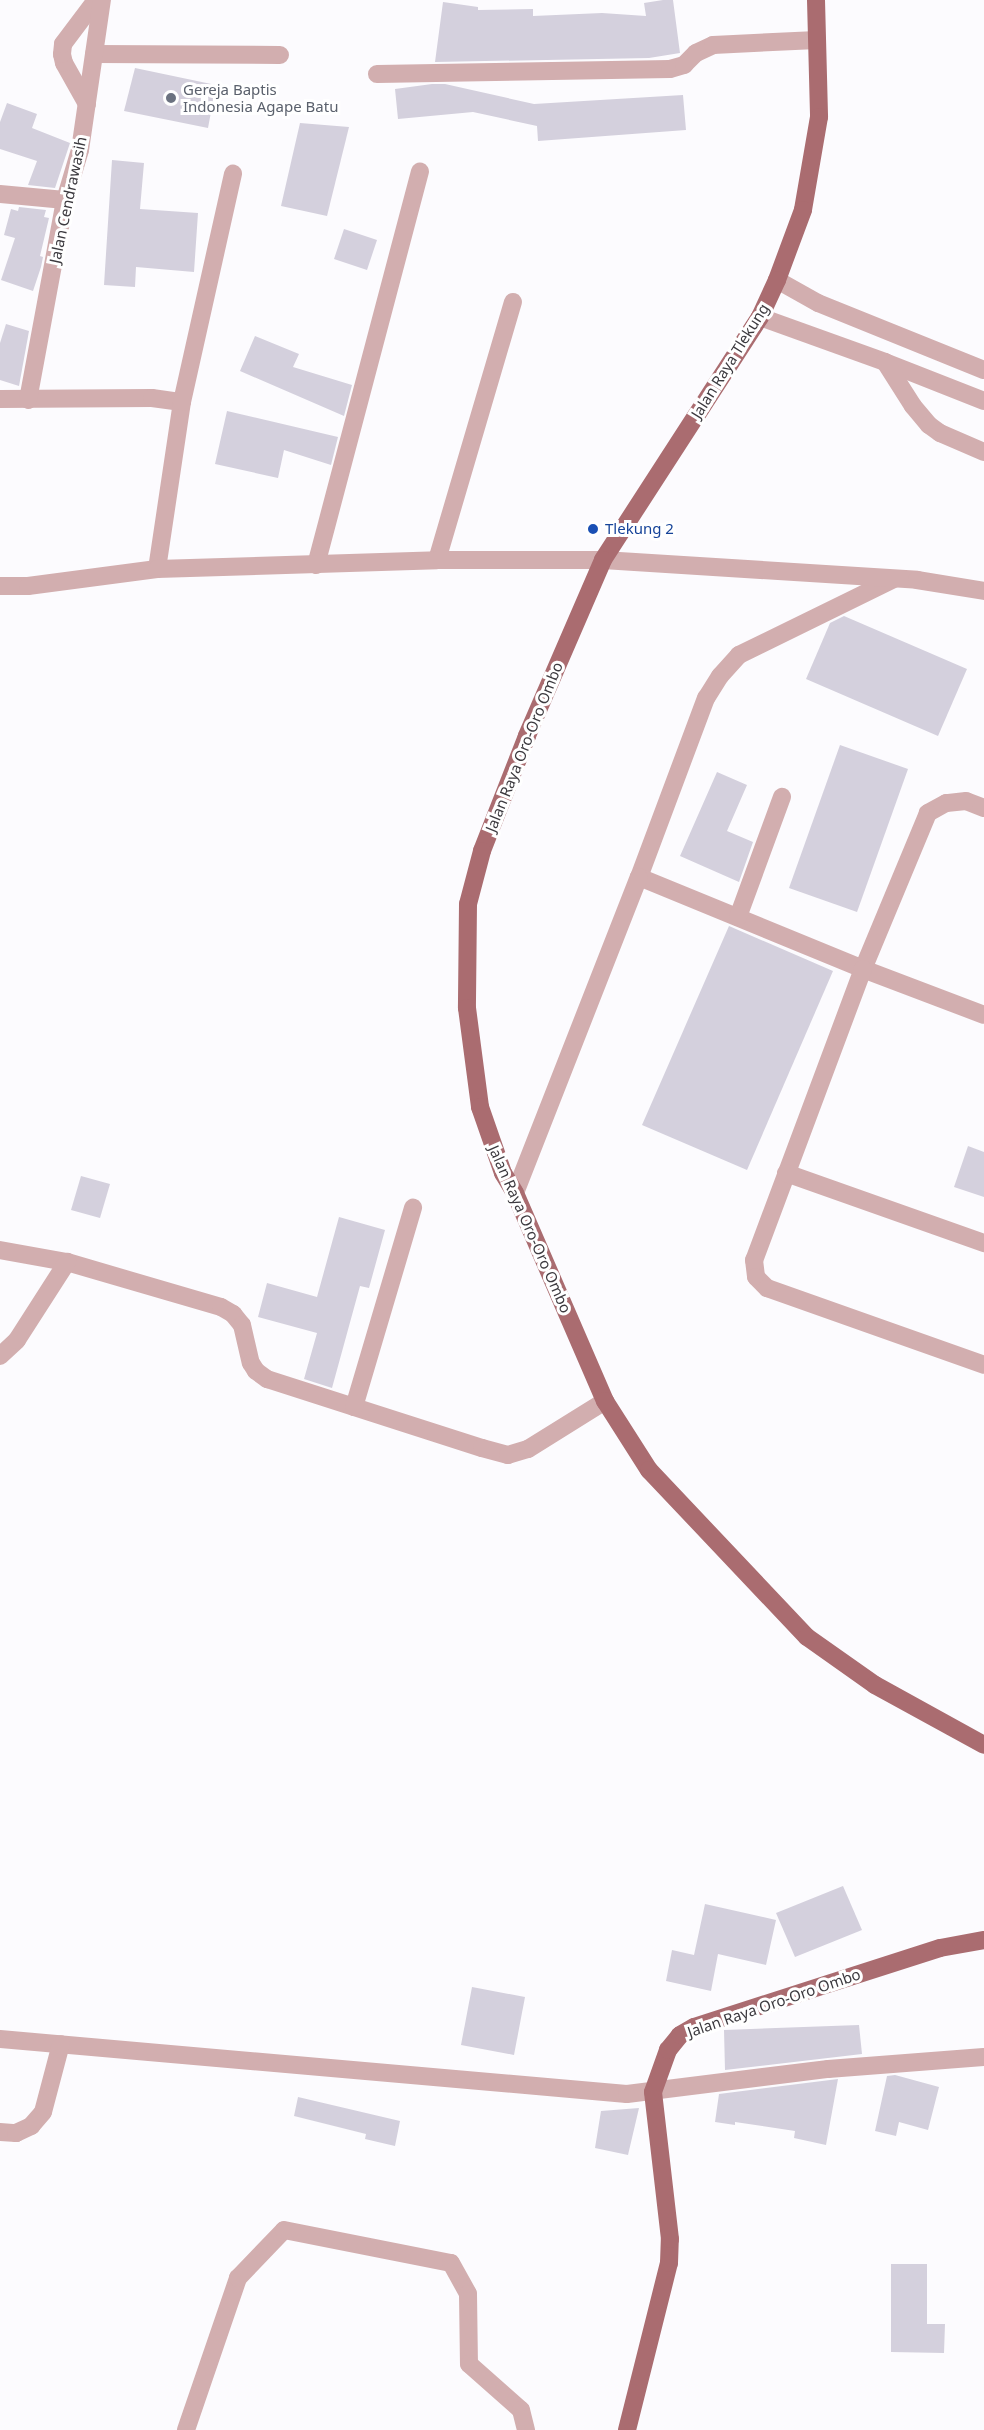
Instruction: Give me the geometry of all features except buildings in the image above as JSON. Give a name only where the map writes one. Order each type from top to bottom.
[{"type":"main road","name":"Jalan Raya Tlekung","points":[[603,560],[760,316],[777,280],[803,210],[815,146],[819,85],[816,0]]},
{"type":"main road","name":"Jalan Raya Oro-Oro Ombo","points":[[603,560],[523,747],[482,851],[468,904],[467,1008],[480,1107],[503,1173],[515,1193],[605,1401],[650,1470],[807,1637],[875,1685],[984,1745]]},
{"type":"main road","name":"Jalan Raya Oro-Oro Ombo","points":[[627,2430],[669,2264],[670,2238],[653,2092],[668,2050],[680,2036],[694,2027],[940,1948],[984,1940]]},
{"type":"street","points":[[87,104],[64,63],[62,54],[63,44],[96,0]]},
{"type":"street","name":"Jalan Cendrawasih","points":[[28,400],[65,200],[78,158],[102,0]]},
{"type":"street","points":[[377,74],[670,69],[684,66],[696,53],[713,45],[817,40]]},
{"type":"street","points":[[94,54],[280,55]]},
{"type":"street","points":[[316,565],[420,171]]},
{"type":"street","points":[[157,569],[182,402],[233,174]]},
{"type":"street","points":[[0,194],[65,200]]},
{"type":"street","points":[[777,280],[818,303],[984,370]]},
{"type":"street","points":[[437,560],[513,302]]},
{"type":"street","points":[[760,316],[984,401]]},
{"type":"street","points":[[885,362],[913,406],[930,425],[940,433],[984,452]]},
{"type":"street","points":[[0,399],[152,398],[182,402]]},
{"type":"street","points":[[0,586],[28,586],[157,569],[437,560],[603,560],[895,579],[984,591]]},
{"type":"street","points":[[515,1193],[639,877],[706,698],[720,675],[740,655],[895,579]]},
{"type":"street","points":[[738,917],[782,797]]},
{"type":"street","points":[[984,808],[966,801],[946,803],[928,813],[863,969],[754,1260],[756,1277],[760,1283],[787,1296],[984,1365]]},
{"type":"street","points":[[639,877],[863,969],[984,1015]]},
{"type":"street","points":[[786,1173],[984,1243]]},
{"type":"street","points":[[354,1407],[413,1208]]},
{"type":"street","points":[[0,1250],[68,1262],[221,1306],[233,1314],[242,1325],[250,1363],[267,1379],[508,1455],[528,1449],[605,1401]]},
{"type":"street","points":[[0,1356],[17,1340],[68,1262]]},
{"type":"street","points":[[0,2039],[627,2094],[828,2069],[984,2057]]},
{"type":"street","points":[[0,2132],[16,2133],[31,2126],[43,2112],[61,2044]]},
{"type":"street","points":[[186,2430],[238,2278],[284,2230],[451,2263],[468,2294],[469,2364],[521,2410],[526,2430]]},
{"type":"place","name":"Gereja Baptis Indonesia Agape Batu","points":[[171,98]]},
{"type":"place","name":"Tlekung 2","points":[[593,529]]}]
